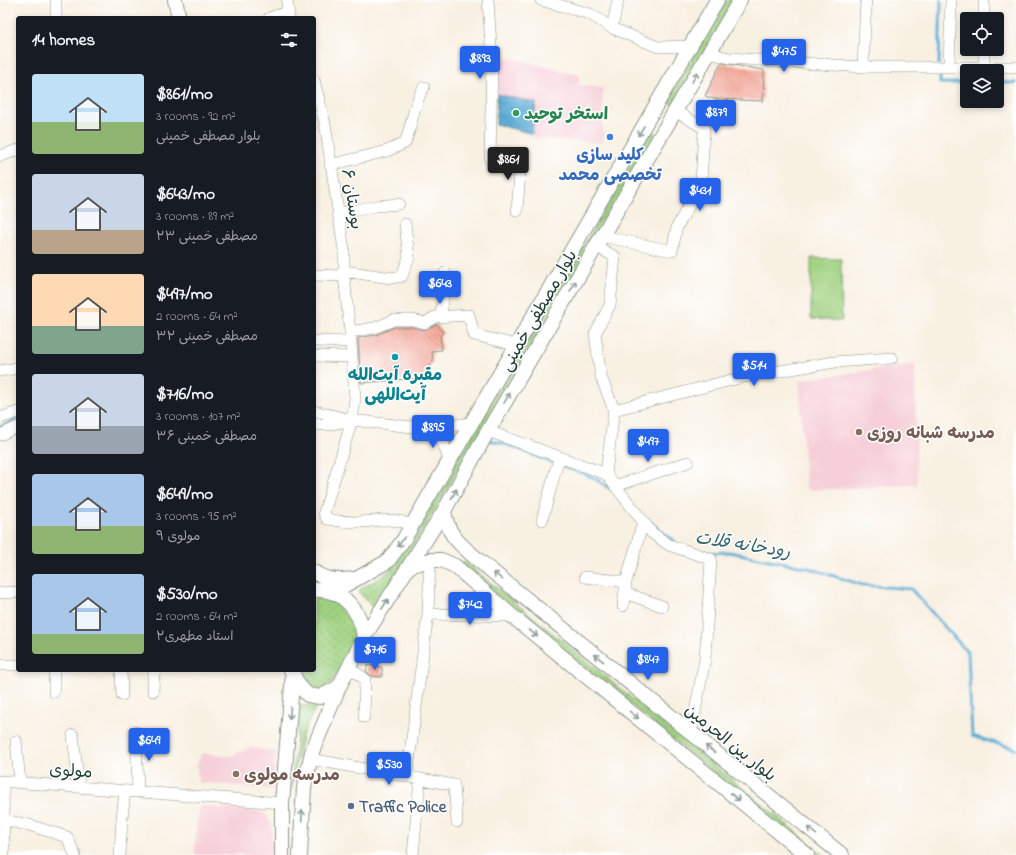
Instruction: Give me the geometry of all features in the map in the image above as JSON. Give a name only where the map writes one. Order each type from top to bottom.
[{"type":"main road","points":[[175,0],[179,16]]},
{"type":"main road","name":"بلوار مصطفی خمینی","points":[[333,592],[388,561],[412,525],[716,0]]},
{"type":"main road","name":"بلوار مصطفی خمینی","points":[[300,855],[304,788],[310,759],[348,667],[364,637],[444,511],[479,450],[488,431],[740,0]]},
{"type":"main road","points":[[650,114],[667,125]]},
{"type":"main road","name":"بلوار بین الحرمین","points":[[444,511],[446,527],[466,549],[691,734],[842,855]]},
{"type":"main road","points":[[455,566],[466,549]]},
{"type":"main road","points":[[409,566],[430,560],[441,560],[455,566],[512,616],[807,855]]},
{"type":"main road","points":[[316,574],[319,576],[342,581],[360,578]]},
{"type":"main road","points":[[316,588],[333,592],[350,603],[356,610],[363,624],[364,637]]},
{"type":"main road","points":[[292,672],[303,691],[314,697],[327,694],[339,687]]},
{"type":"main road","points":[[282,855],[282,803],[292,672]]},
{"type":"street","points":[[56,0],[56,16]]},
{"type":"street","points":[[287,0],[288,15]]},
{"type":"street","points":[[488,0],[492,61],[490,159],[521,161],[517,211]]},
{"type":"street","points":[[541,0],[590,14],[612,28],[658,47],[689,46]]},
{"type":"street","points":[[612,28],[618,0]]},
{"type":"street","points":[[863,67],[866,0]]},
{"type":"street","points":[[949,66],[950,0]]},
{"type":"street","points":[[984,0],[984,12]]},
{"type":"street","points":[[709,53],[729,58],[863,67],[960,66]]},
{"type":"street","points":[[1004,67],[1016,67]]},
{"type":"street","points":[[330,165],[387,151],[405,143],[412,125],[418,96],[424,86]]},
{"type":"street","name":"بوستان ۶","points":[[316,89],[324,124],[344,250],[348,335],[347,357],[355,398],[352,420],[324,513],[327,519],[356,522],[399,520],[412,525]]},
{"type":"street","points":[[599,241],[672,251],[677,227],[701,184],[704,128],[675,111]]},
{"type":"street","points":[[0,156],[16,151]]},
{"type":"street","points":[[338,214],[376,206],[400,204]]},
{"type":"street","points":[[316,275],[344,274],[392,278],[402,276],[409,257],[405,224]]},
{"type":"street","points":[[599,241],[615,257],[610,305],[595,334],[602,377],[614,410],[606,474]]},
{"type":"street","points":[[441,316],[445,273]]},
{"type":"street","points":[[316,342],[374,328],[394,320],[413,320],[425,323],[435,317],[469,315],[474,335],[516,345]]},
{"type":"street","points":[[316,356],[347,357]]},
{"type":"street","points":[[614,410],[743,377],[835,362],[892,358]]},
{"type":"street","points":[[0,371],[16,368]]},
{"type":"street","points":[[316,411],[352,420],[429,429],[471,423]]},
{"type":"street","points":[[0,418],[16,413]]},
{"type":"street","points":[[316,424],[326,425],[352,420]]},
{"type":"street","points":[[0,434],[16,429]]},
{"type":"street","points":[[429,429],[444,445],[450,459]]},
{"type":"street","points":[[488,431],[606,474],[652,533],[669,545],[711,559],[705,659],[691,734]]},
{"type":"street","points":[[542,520],[559,458]]},
{"type":"street","points":[[615,486],[688,462]]},
{"type":"street","points":[[622,606],[643,522]]},
{"type":"street","points":[[407,778],[428,614],[430,560]]},
{"type":"street","points":[[585,577],[626,587],[662,606]]},
{"type":"street","points":[[0,593],[16,592]]},
{"type":"street","points":[[428,614],[512,616]]},
{"type":"street","points":[[0,665],[16,665]]},
{"type":"street","points":[[348,667],[365,679],[364,717]]},
{"type":"street","points":[[54,672],[54,692]]},
{"type":"street","points":[[122,672],[122,694]]},
{"type":"street","points":[[153,690],[154,672]]},
{"type":"street","points":[[136,732],[138,792]]},
{"type":"street","points":[[74,735],[79,788]]},
{"type":"street","points":[[16,741],[20,783]]},
{"type":"street","points":[[310,759],[407,778],[454,785],[457,822]]},
{"type":"street","points":[[413,855],[420,779]]},
{"type":"street","points":[[1,781],[3,820],[2,840],[4,855]]},
{"type":"street","name":"مولوی","points":[[1,781],[282,803]]},
{"type":"street","points":[[120,855],[125,791]]},
{"type":"street","points":[[3,820],[29,825],[67,837],[75,855]]},
{"type":"shaded area","points":[[499,55],[579,75],[579,85],[603,88],[603,143],[533,138],[532,134],[496,124]]},
{"type":"shaded area","name":"مدرسه شبانه روزی","points":[[915,364],[917,485],[806,490],[799,380]]},
{"type":"shaded area","name":"مدرسه مولوی","points":[[251,747],[276,752],[273,789],[198,783],[197,765],[202,753],[224,756],[233,755]]},
{"type":"shaded area","points":[[200,806],[258,811],[266,814],[272,824],[271,855],[195,855],[196,824]]},
{"type":"green space","points":[[727,0],[734,0],[673,105],[667,101]]},
{"type":"green space","points":[[651,131],[657,134],[377,607],[371,606],[359,592],[360,589],[394,567]]},
{"type":"green space","points":[[811,258],[841,259],[842,321],[811,319]]},
{"type":"green space","points":[[464,561],[824,855],[814,855],[460,565]]},
{"type":"green space","points":[[316,599],[328,599],[340,606],[353,620],[357,630],[357,637],[354,645],[340,671],[323,691],[314,689],[308,685],[299,672],[316,672]]},
{"type":"green space","points":[[300,705],[316,707],[302,736],[291,789]]},
{"type":"water","name":"استخر توحید","points":[[497,94],[536,103],[532,134],[496,124]]},
{"type":"building","points":[[721,63],[764,70],[763,101],[714,99],[705,96]]},
{"type":"building","name":"مقبره آیت‌الله آیت‌اللهی","points":[[437,324],[443,333],[440,336],[442,350],[432,351],[433,362],[420,378],[361,383],[358,338],[376,335],[395,327],[412,327],[424,330]]},
{"type":"building","points":[[368,665],[382,667],[382,677],[371,676],[366,671]]},
{"type":"waterway","points":[[939,64],[941,0]]},
{"type":"waterway","points":[[940,70],[940,83],[960,83]]},
{"type":"waterway","points":[[1004,82],[1016,83]]},
{"type":"waterway","name":"رودخانه قلات","points":[[0,427],[16,420]]},
{"type":"waterway","name":"رودخانه قلات","points":[[441,432],[461,434]]},
{"type":"waterway","name":"رودخانه قلات","points":[[488,440],[502,443],[554,463]]},
{"type":"waterway","name":"رودخانه قلات","points":[[560,465],[594,478],[612,490]]},
{"type":"waterway","name":"رودخانه قلات","points":[[651,523],[675,542]]},
{"type":"waterway","name":"رودخانه قلات","points":[[706,553],[729,552],[809,568],[862,585],[911,589],[968,653],[972,736],[1016,749]]},
{"type":"place","name":"استخر توحید","points":[[516,113]]},
{"type":"place","name":"کلید سازی تخصصی محمد","points":[[610,137]]},
{"type":"place","name":"مقبره آیت‌الله آیت‌اللهی","points":[[395,357]]},
{"type":"place","name":"مدرسه شبانه روزی","points":[[859,432]]},
{"type":"place","name":"مدرسه مولوی","points":[[236,774]]},
{"type":"place","name":"Traffic Police","points":[[351,806]]}]
